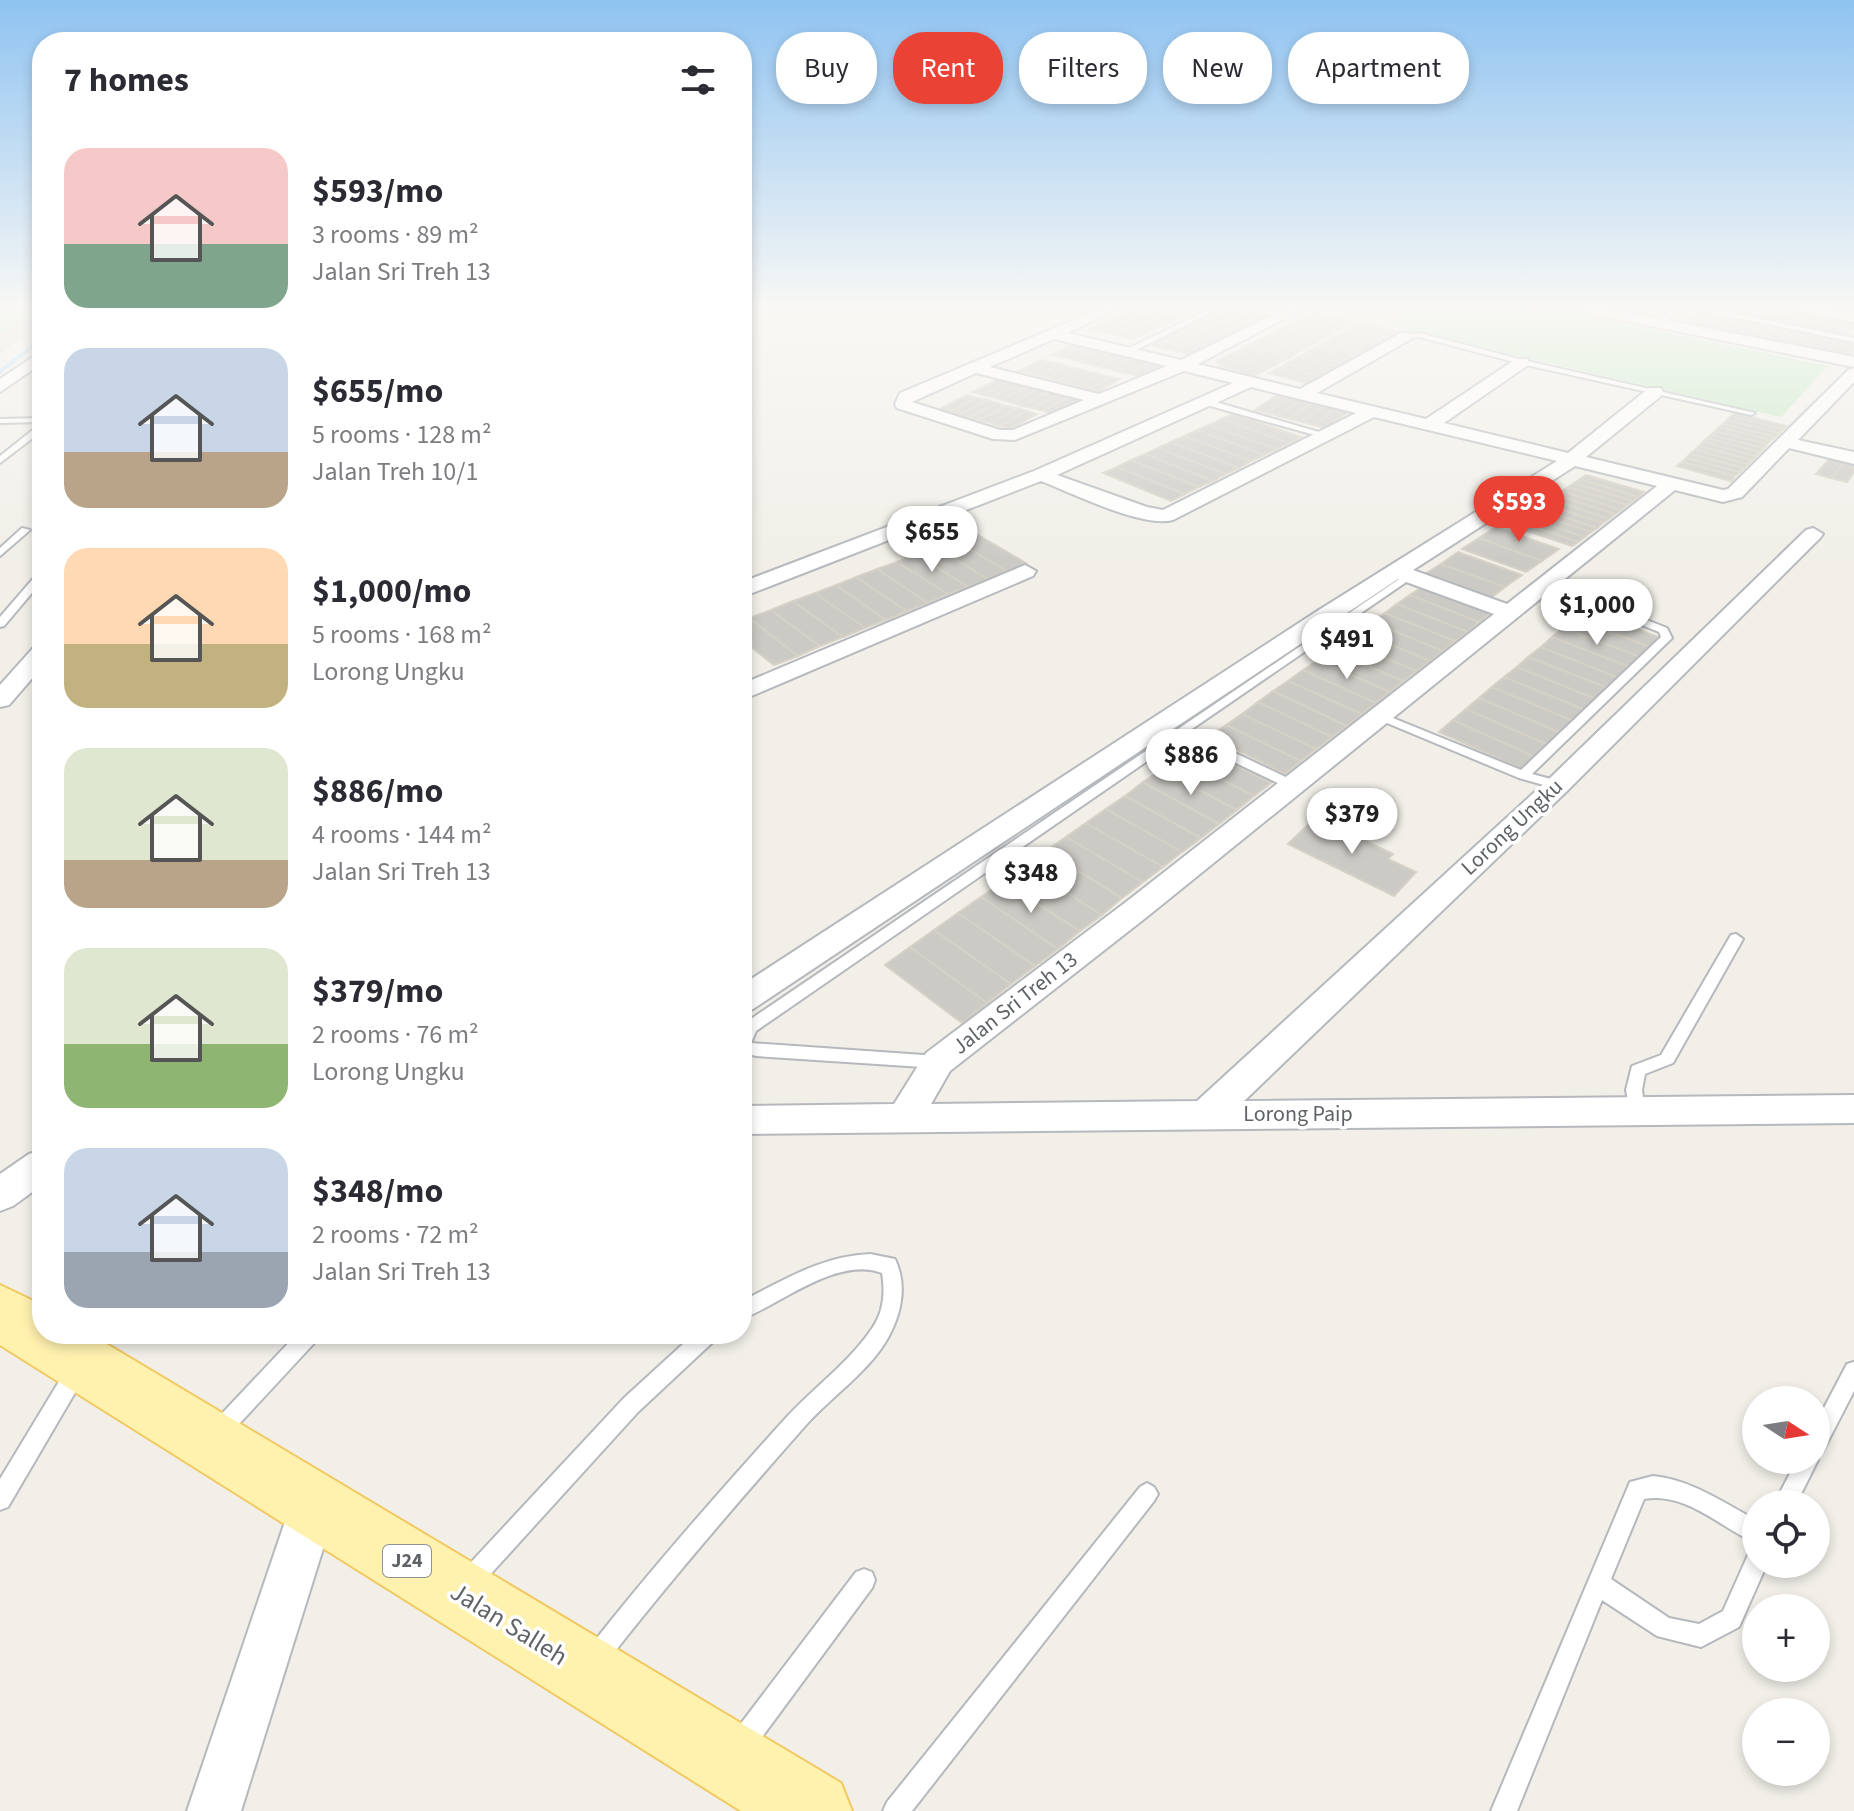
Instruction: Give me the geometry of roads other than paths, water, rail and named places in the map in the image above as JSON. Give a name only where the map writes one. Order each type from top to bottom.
[{"type":"main road","name":"Jalan Salleh","points":[[57,1344],[813,1811]]},
{"type":"street","points":[[921,391],[906,397],[903,404],[910,409],[999,435],[1015,435],[1120,391]]},
{"type":"street","points":[[1065,391],[1099,399]]},
{"type":"street","points":[[752,586],[1041,475],[1230,391]]},
{"type":"street","points":[[1283,391],[1723,496],[1735,493],[1836,391]]},
{"type":"street","points":[[1301,395],[1309,391]]},
{"type":"street","points":[[1428,426],[1480,391]]},
{"type":"street","points":[[752,995],[1402,574],[1570,461],[1655,392]]},
{"type":"street","points":[[1041,475],[1143,512],[1166,516],[1371,412]]},
{"type":"street","points":[[1785,442],[1854,458]]},
{"type":"street","name":"Jalan Sri Treh 13","points":[[904,1118],[938,1062],[1670,485]]},
{"type":"street","name":"Lorong Ungku","points":[[1206,1115],[1558,785],[1813,534]]},
{"type":"street","points":[[752,689],[1025,571]]},
{"type":"street","points":[[1402,574],[1509,612]]},
{"type":"street","points":[[0,700],[32,663]]},
{"type":"street","name":"Lorong Paip","points":[[752,1120],[1854,1109]]},
{"type":"street","points":[[0,1195],[32,1172]]},
{"type":"street","points":[[214,1811],[314,1504]]},
{"type":"lane","points":[[1648,391],[1751,413]]},
{"type":"lane","points":[[1206,402],[1325,435]]},
{"type":"lane","points":[[0,421],[32,420]]},
{"type":"lane","points":[[0,460],[32,435]]},
{"type":"lane","points":[[0,553],[25,530]]},
{"type":"lane","points":[[752,1026],[1181,732],[1402,574]]},
{"type":"lane","points":[[1523,775],[1667,638],[1663,630],[1545,583]]},
{"type":"lane","points":[[0,624],[32,587]]},
{"type":"lane","points":[[1379,716],[1523,775],[1558,785]]},
{"type":"lane","points":[[1181,732],[1292,785]]},
{"type":"lane","points":[[1637,1111],[1634,1090],[1638,1070],[1667,1059],[1736,939]]},
{"type":"lane","points":[[752,1049],[938,1062]]},
{"type":"lane","points":[[585,1671],[664,1570],[816,1398],[880,1334],[893,1297],[893,1275],[889,1265],[876,1261],[863,1260],[832,1266],[752,1305]]},
{"type":"lane","points":[[0,1499],[44,1344]]},
{"type":"lane","points":[[211,1440],[301,1344]]},
{"type":"lane","points":[[458,1593],[631,1405],[697,1344]]},
{"type":"lane","points":[[1830,1417],[1854,1371]]},
{"type":"lane","points":[[1504,1811],[1637,1489],[1652,1485],[1696,1498],[1742,1524]]},
{"type":"lane","points":[[896,1811],[1147,1494]]},
{"type":"lane","points":[[1597,1583],[1665,1628],[1701,1636],[1731,1619],[1749,1578]]},
{"type":"lane","points":[[729,1759],[864,1580]]}]
